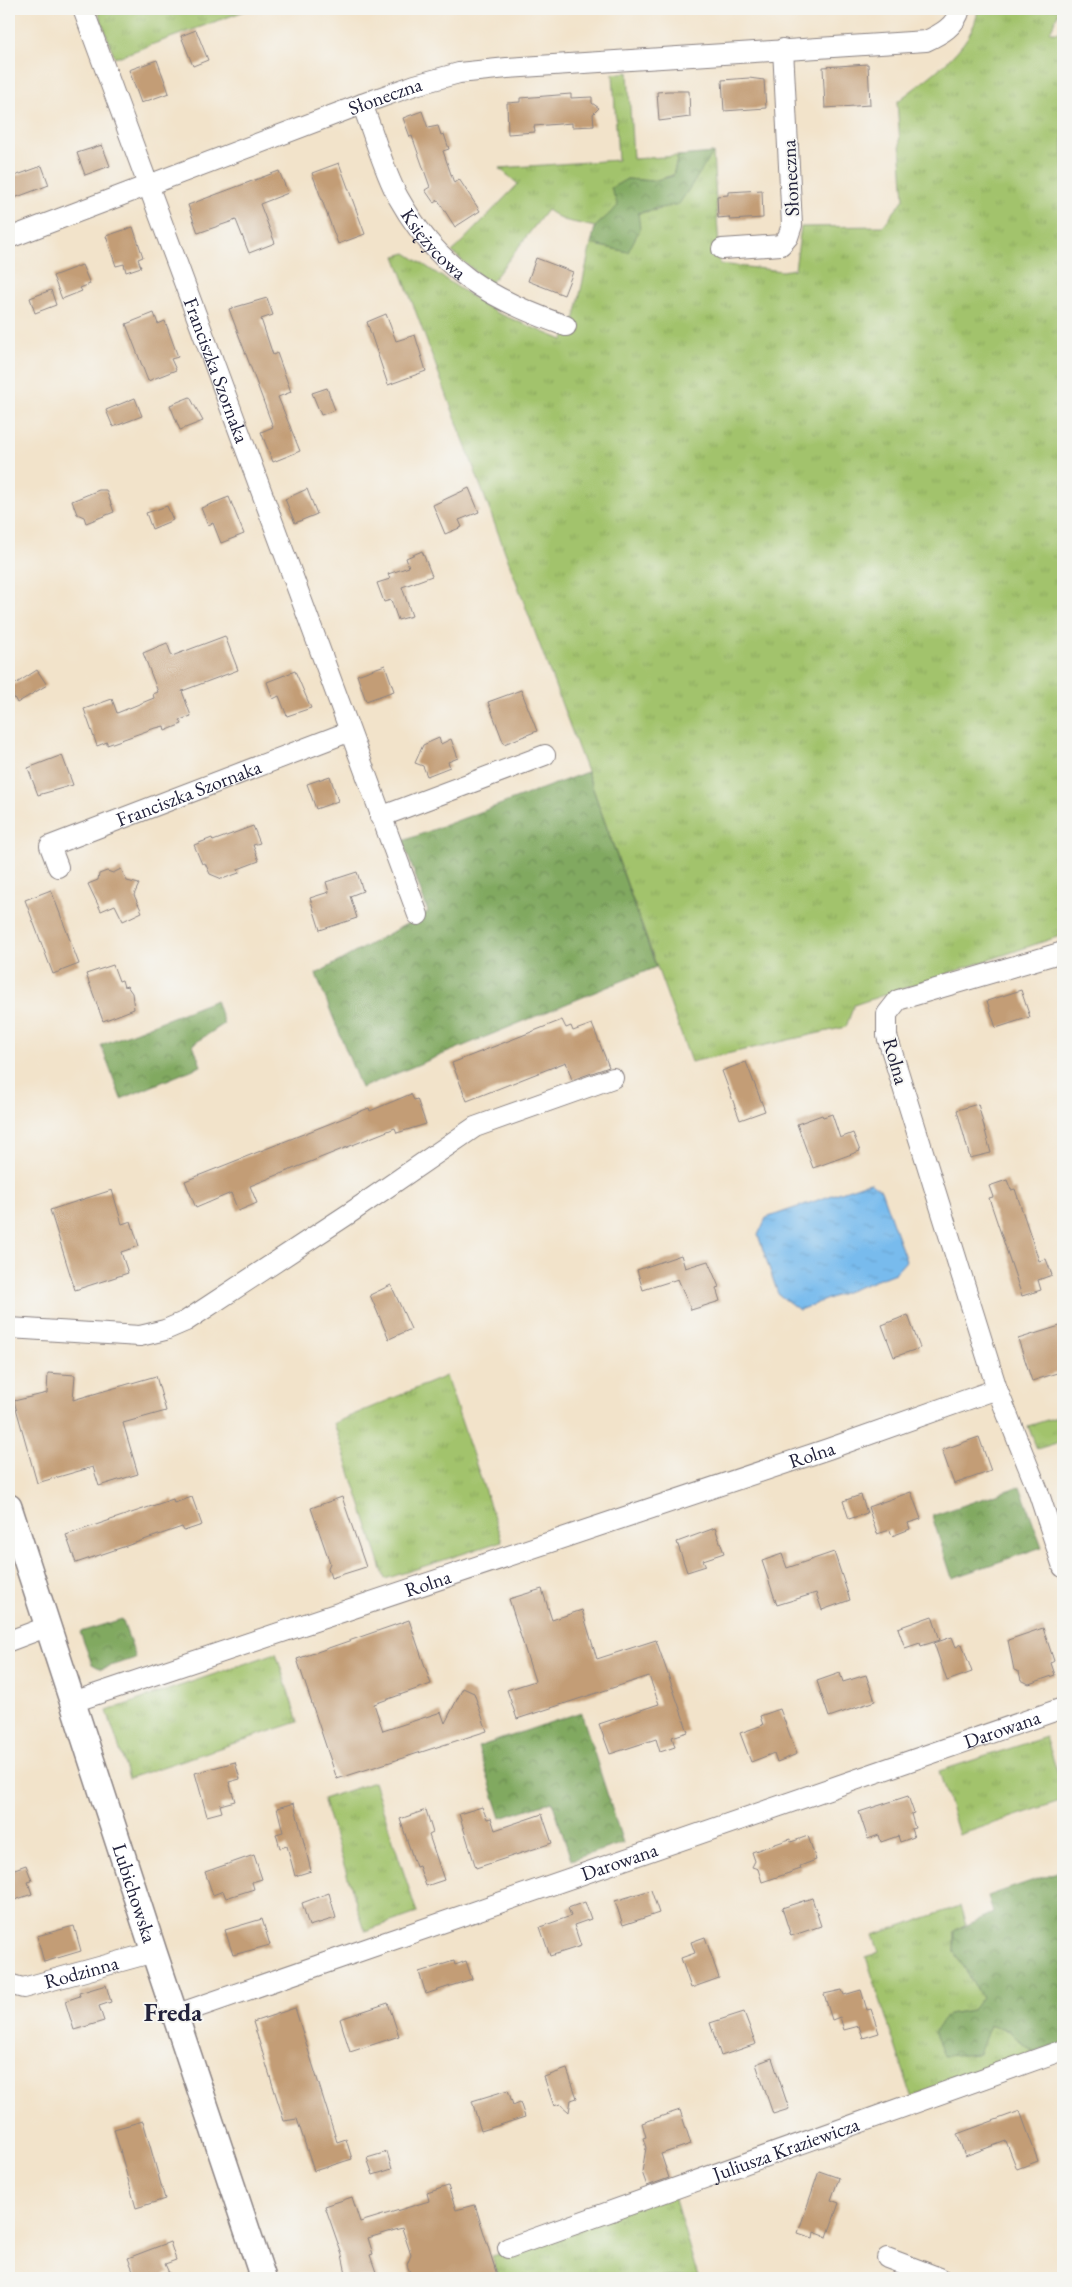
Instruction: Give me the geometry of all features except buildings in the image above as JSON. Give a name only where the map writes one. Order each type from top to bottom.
[{"type":"street","name":"Franciszka Szornaka","points":[[83,9],[348,732],[418,915]]},
{"type":"street","name":"Słoneczna","points":[[9,238],[362,104],[415,85],[459,73],[783,49],[926,41],[942,34],[958,17],[960,9]]},
{"type":"street","name":"Słoneczna","points":[[722,249],[781,245],[788,237],[792,225],[783,49]]},
{"type":"street","name":"Księżycowa","points":[[362,104],[398,195],[425,240],[458,271],[494,297],[525,312],[566,326]]},
{"type":"street","name":"Franciszka Szornaka","points":[[58,867],[50,846],[348,732]]},
{"type":"street","points":[[380,817],[546,755]]},
{"type":"street","name":"Rolna","points":[[73,1702],[809,1456],[997,1389],[887,1036],[886,1014],[898,1000],[1063,952]]},
{"type":"street","points":[[9,1328],[140,1336],[165,1330],[202,1310],[350,1213],[474,1127],[613,1078]]},
{"type":"street","points":[[997,1389],[1038,1491],[1063,1567]]},
{"type":"street","name":"Lubichowska","points":[[9,1507],[154,1952],[263,2278]]},
{"type":"street","points":[[9,1641],[49,1626]]},
{"type":"street","name":"Darowana","points":[[175,2015],[1063,1708]]},
{"type":"street","name":"Rodzinna","points":[[9,1984],[24,1988],[154,1952]]},
{"type":"street","name":"Juliusza Kraziewicza","points":[[508,2248],[1063,2050]]},
{"type":"street","points":[[887,2258],[940,2278]]},
{"type":"green space","points":[[97,9],[250,9],[115,58]]},
{"type":"green space","points":[[978,9],[1060,9],[1050,32],[1063,32],[1063,935],[854,1005],[846,1027],[691,1062],[587,772],[395,256],[406,253],[495,312],[563,340],[575,317],[591,244],[628,252],[638,213],[658,210],[697,175],[713,153],[720,264],[782,271],[795,269],[801,227],[883,226],[904,199],[897,102],[934,73],[958,50],[975,24]]},
{"type":"green space","points":[[628,72],[633,159],[678,156],[673,175],[653,181],[627,179],[612,188],[619,206],[595,227],[563,220],[547,210],[490,284],[452,252],[518,184],[499,168],[618,160],[613,74]]},
{"type":"green space","points":[[713,153],[679,204],[638,213],[640,229],[628,252],[591,244],[595,227],[618,206],[611,188],[627,179],[653,181],[673,176],[678,156]]},
{"type":"green space","points":[[587,772],[656,967],[361,1088],[316,974],[428,912],[403,841]]},
{"type":"green space","points":[[216,1000],[224,1024],[193,1044],[201,1066],[121,1099],[101,1045]]},
{"type":"green space","points":[[446,1376],[502,1541],[385,1579],[334,1423]]},
{"type":"green space","points":[[1063,1415],[1063,1441],[1037,1449],[1028,1426]]},
{"type":"green space","points":[[1020,1486],[1042,1547],[952,1578],[932,1516]]},
{"type":"green space","points":[[122,1619],[136,1658],[101,1669],[92,1664],[80,1632]]},
{"type":"green space","points":[[276,1653],[298,1722],[129,1778],[107,1711]]},
{"type":"green space","points":[[581,1712],[623,1843],[571,1860],[552,1801],[501,1818],[478,1747]]},
{"type":"green space","points":[[1046,1737],[1063,1790],[1063,1800],[959,1835],[939,1771]]},
{"type":"green space","points":[[374,1782],[417,1913],[365,1931],[323,1799]]},
{"type":"green space","points":[[1063,1870],[1063,2043],[1034,2053],[1009,2031],[990,2025],[979,2054],[944,2056],[934,2032],[948,2014],[972,2010],[982,1997],[954,1952],[954,1931],[993,1913],[988,1896]]},
{"type":"green space","points":[[960,1906],[966,1924],[954,1931],[954,1952],[982,1997],[972,2010],[948,2014],[1009,2031],[1034,2053],[912,2097],[866,1957],[879,1952],[873,1935]]},
{"type":"green space","points":[[673,2193],[698,2277],[499,2278],[492,2256]]},
{"type":"water","points":[[870,1182],[881,1190],[906,1261],[895,1273],[799,1310],[778,1294],[758,1235],[766,1218]]},
{"type":"district","name":"Freda","points":[[173,2012]]}]
